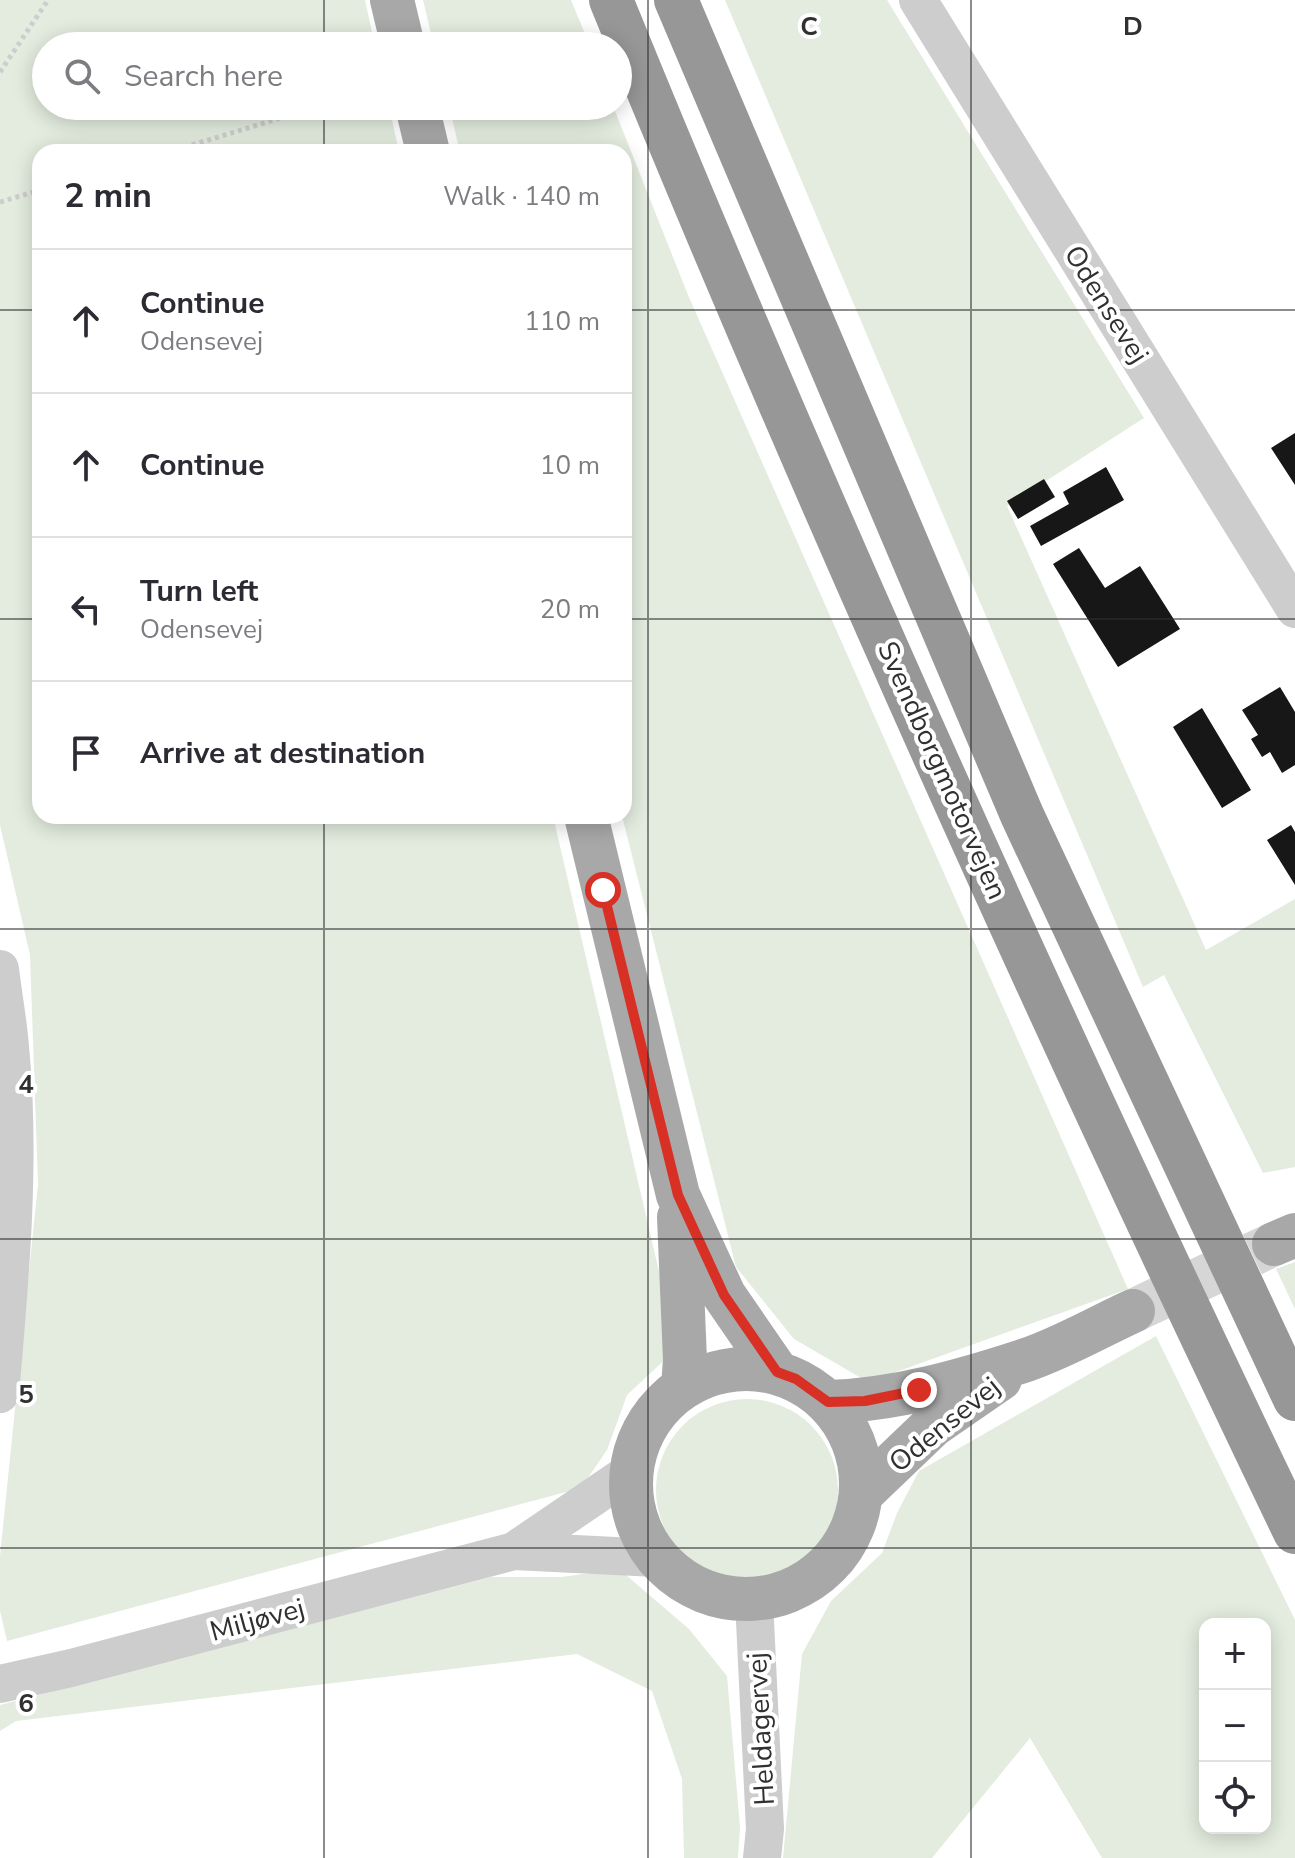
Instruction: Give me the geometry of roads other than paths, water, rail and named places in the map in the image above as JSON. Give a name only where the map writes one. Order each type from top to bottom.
[{"type":"highway","name":"Svendborgmotorvejen","points":[[611,0],[624,32]]},
{"type":"highway","name":"Svendborgmotorvejen","points":[[676,0],[1022,815],[1295,1399]]},
{"type":"highway","name":"Svendborgmotorvejen","points":[[632,52],[692,200],[971,836],[1295,1532]]},
{"type":"main road","points":[[392,0],[400,32]]},
{"type":"main road","points":[[420,120],[426,144]]},
{"type":"main road","points":[[588,824],[678,1195],[724,1295],[777,1372]]},
{"type":"main road","points":[[678,1195],[685,1360],[683,1387]]},
{"type":"main road","name":"Odensevej","points":[[828,1402],[865,1401],[919,1390],[1028,1359],[1133,1311]]},
{"type":"main road","name":"Odensevej","points":[[862,1493],[932,1426],[1028,1359]]},
{"type":"main road","points":[[745,1368],[777,1372],[796,1379],[828,1402],[848,1428],[860,1459],[862,1493],[855,1525],[839,1554],[815,1577],[787,1593],[754,1600],[727,1599],[700,1591],[676,1577],[656,1558],[635,1518],[630,1472],[639,1439],[657,1410],[683,1387],[712,1373],[745,1368]]},
{"type":"street","name":"Odensevej","points":[[918,0],[1295,609]]},
{"type":"street","points":[[0,969],[10,1049],[13,1152],[11,1274],[0,1394]]},
{"type":"street","name":"Miljøvej","points":[[514,1551],[630,1472]]},
{"type":"street","name":"Miljøvej","points":[[0,1684],[514,1551],[656,1558]]},
{"type":"street","name":"Heldagervej","points":[[754,1600],[765,1829],[762,1858]]},
{"type":"tunnel","points":[[1133,1311],[1274,1244]]}]
